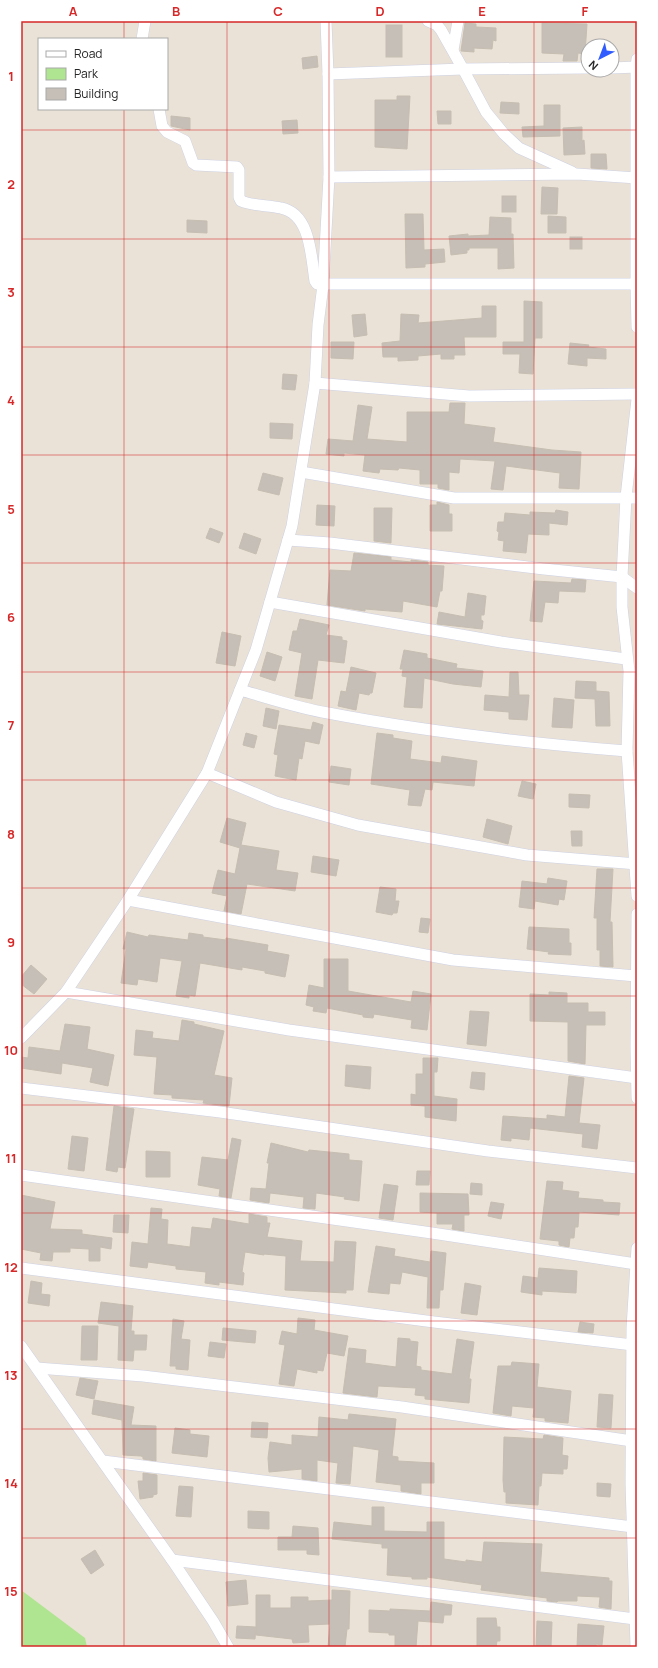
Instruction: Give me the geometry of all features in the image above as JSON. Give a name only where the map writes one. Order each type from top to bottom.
[{"type":"street","points":[[142,38],[144,21]]},
{"type":"street","points":[[21,1038],[66,992],[128,900],[207,773],[256,650],[292,526],[315,383],[318,324],[323,285],[328,177],[328,74],[326,21]]},
{"type":"street","points":[[428,21],[437,25],[464,69],[486,112],[513,143],[519,148],[576,174]]},
{"type":"street","points":[[453,50],[458,21]]},
{"type":"street","points":[[620,67],[636,65],[637,327]]},
{"type":"street","points":[[328,74],[464,69],[580,68]]},
{"type":"street","points":[[159,110],[162,126],[172,135],[183,139],[193,163],[196,165],[237,167],[239,170],[239,197],[241,201],[282,208],[300,221],[307,236],[315,281],[317,284],[636,284]]},
{"type":"street","points":[[328,177],[576,174],[637,178]]},
{"type":"street","points":[[315,383],[469,396],[637,394]]},
{"type":"street","points":[[637,399],[632,498],[622,577],[622,607],[626,659],[633,671],[627,751],[633,782],[637,896]]},
{"type":"street","points":[[301,472],[454,498],[632,498]]},
{"type":"street","points":[[288,540],[330,543],[544,570],[622,577],[637,588]]},
{"type":"street","points":[[270,602],[501,642],[626,659]]},
{"type":"street","points":[[240,690],[326,713],[445,733],[531,743],[627,751]]},
{"type":"street","points":[[207,773],[276,802],[358,825],[527,855],[636,864]]},
{"type":"street","points":[[128,900],[453,960],[636,976]]},
{"type":"street","points":[[637,914],[637,1098]]},
{"type":"street","points":[[66,992],[289,1030],[637,1078]]},
{"type":"street","points":[[21,1088],[220,1112],[488,1151],[637,1168]]},
{"type":"street","points":[[21,1175],[432,1233],[636,1264]]},
{"type":"street","points":[[636,1647],[636,1550],[633,1527],[632,1441],[633,1345],[635,1328],[637,1248]]},
{"type":"street","points":[[21,1268],[434,1322],[633,1345]]},
{"type":"street","points":[[21,1346],[172,1560],[213,1621],[228,1647]]},
{"type":"street","points":[[37,1368],[143,1376],[394,1406],[632,1441]]},
{"type":"street","points":[[103,1461],[633,1527]]},
{"type":"street","points":[[172,1560],[635,1619]]},
{"type":"green space","points":[[21,1590],[85,1638],[87,1647],[21,1647]]},
{"type":"building","points":[[465,23],[476,24],[476,27],[496,28],[496,41],[493,40],[492,49],[474,48],[474,52],[461,51]]},
{"type":"building","points":[[542,23],[587,24],[586,38],[580,38],[580,53],[578,53],[577,61],[563,61],[564,54],[542,53]]},
{"type":"building","points":[[386,25],[402,25],[402,57],[386,57]]},
{"type":"building","points":[[317,56],[318,67],[303,69],[302,58]]},
{"type":"building","points":[[397,96],[410,96],[407,149],[375,147],[375,100],[397,100]]},
{"type":"building","points":[[501,102],[519,103],[519,114],[500,113]]},
{"type":"building","points":[[544,105],[560,105],[560,136],[523,137],[522,127],[544,126]]},
{"type":"building","points":[[437,111],[451,111],[451,124],[438,124]]},
{"type":"building","points":[[171,116],[190,118],[190,130],[171,126]]},
{"type":"building","points":[[297,120],[298,133],[283,134],[282,121]]},
{"type":"building","points":[[582,127],[582,141],[584,140],[585,154],[564,155],[563,128]]},
{"type":"building","points":[[591,154],[606,154],[607,169],[591,168]]},
{"type":"building","points":[[542,187],[558,188],[557,214],[541,214]]},
{"type":"building","points":[[502,196],[516,196],[516,212],[502,212]]},
{"type":"building","points":[[405,214],[423,214],[424,250],[444,249],[445,262],[425,264],[425,267],[406,268]]},
{"type":"building","points":[[548,216],[566,217],[566,233],[548,233]]},
{"type":"building","points":[[490,217],[511,218],[514,268],[498,269],[498,248],[469,248],[467,253],[451,255],[449,236],[468,234],[468,236],[489,235]]},
{"type":"building","points":[[187,220],[207,221],[207,233],[187,232]]},
{"type":"building","points":[[570,237],[582,237],[582,249],[570,249]]},
{"type":"building","points":[[524,301],[542,302],[542,338],[535,338],[533,374],[519,373],[520,354],[503,354],[503,342],[524,342]]},
{"type":"building","points":[[482,306],[496,306],[496,337],[464,337],[465,355],[454,355],[454,359],[441,359],[441,354],[418,356],[418,360],[398,361],[398,357],[383,357],[382,343],[400,341],[401,314],[419,315],[418,323],[482,318]]},
{"type":"building","points":[[365,314],[367,335],[354,337],[352,315]]},
{"type":"building","points":[[331,342],[354,342],[353,359],[331,358]]},
{"type":"building","points":[[570,343],[606,349],[606,359],[587,358],[587,366],[568,364]]},
{"type":"building","points":[[283,374],[297,375],[295,390],[282,389]]},
{"type":"building","points":[[450,403],[465,403],[464,424],[495,428],[493,442],[552,450],[581,452],[579,489],[559,488],[560,473],[506,466],[503,490],[491,489],[495,461],[460,459],[459,473],[449,472],[449,490],[438,488],[438,484],[420,484],[420,470],[399,468],[398,470],[380,469],[379,473],[363,471],[365,455],[344,453],[344,456],[326,454],[328,439],[353,441],[358,405],[372,407],[367,439],[407,442],[407,412],[449,412]]},
{"type":"building","points":[[270,423],[293,424],[292,439],[270,438]]},
{"type":"building","points":[[263,473],[283,478],[279,495],[258,490]]},
{"type":"building","points":[[437,502],[449,505],[449,514],[452,514],[452,531],[430,531],[430,505],[437,505]]},
{"type":"building","points":[[317,505],[335,506],[334,526],[316,525]]},
{"type":"building","points":[[374,508],[392,508],[391,543],[374,541]]},
{"type":"building","points":[[556,510],[568,512],[567,525],[549,523],[549,535],[528,534],[526,553],[503,551],[504,541],[498,540],[499,532],[497,531],[498,522],[504,522],[505,513],[530,515],[530,512],[555,513]]},
{"type":"building","points":[[210,528],[223,533],[219,543],[206,538]]},
{"type":"building","points":[[244,533],[261,539],[256,554],[239,548]]},
{"type":"building","points":[[354,553],[391,557],[391,560],[428,562],[428,565],[444,566],[442,591],[440,591],[437,607],[403,601],[402,612],[365,609],[365,611],[327,605],[330,570],[351,571]]},
{"type":"building","points":[[572,579],[586,580],[585,592],[559,591],[558,603],[545,602],[542,622],[530,621],[534,581],[571,583]]},
{"type":"building","points":[[468,593],[486,596],[484,615],[481,615],[481,620],[483,621],[482,629],[437,624],[439,612],[465,617]]},
{"type":"building","points":[[300,619],[329,625],[326,635],[342,637],[342,640],[347,641],[344,663],[318,660],[312,699],[295,696],[302,653],[289,650],[293,631],[297,631]]},
{"type":"building","points":[[222,632],[241,636],[235,666],[216,663]]},
{"type":"building","points":[[404,650],[427,654],[427,658],[457,664],[456,668],[483,671],[481,687],[453,684],[424,678],[422,708],[404,707],[407,677],[402,676],[403,669],[400,669]]},
{"type":"building","points":[[267,652],[282,657],[275,681],[260,676]]},
{"type":"building","points":[[351,667],[376,673],[372,693],[369,695],[359,693],[356,710],[338,706],[341,691],[346,692]]},
{"type":"building","points":[[510,672],[518,672],[519,695],[529,695],[527,720],[509,719],[509,712],[484,710],[485,695],[509,697]]},
{"type":"building","points":[[576,681],[596,682],[596,691],[609,692],[610,726],[596,726],[595,699],[575,698]]},
{"type":"building","points":[[554,698],[574,700],[572,728],[552,727]]},
{"type":"building","points":[[266,708],[279,711],[276,729],[263,726]]},
{"type":"building","points":[[313,722],[323,725],[319,744],[305,741],[302,759],[299,758],[296,780],[275,776],[278,755],[274,754],[279,725],[311,730]]},
{"type":"building","points":[[246,733],[257,736],[254,748],[243,745]]},
{"type":"building","points":[[377,733],[393,735],[393,738],[412,741],[410,759],[441,763],[442,756],[477,761],[474,786],[433,782],[432,790],[425,789],[421,806],[408,805],[410,790],[371,784]]},
{"type":"building","points":[[331,766],[351,769],[349,785],[329,782]]},
{"type":"building","points":[[522,781],[536,784],[533,799],[518,796]]},
{"type":"building","points":[[569,794],[590,795],[589,808],[569,807]]},
{"type":"building","points":[[227,818],[246,823],[241,845],[279,851],[276,870],[298,873],[295,891],[247,884],[241,914],[224,911],[227,896],[212,893],[218,870],[235,874],[240,848],[220,842]]},
{"type":"building","points":[[487,819],[512,826],[508,844],[483,837]]},
{"type":"building","points":[[571,831],[582,831],[582,846],[572,846]]},
{"type":"building","points":[[313,856],[339,860],[336,876],[311,872]]},
{"type":"building","points":[[597,869],[613,869],[610,922],[612,922],[613,967],[600,966],[600,950],[597,950],[597,918],[594,918]]},
{"type":"building","points":[[548,878],[567,881],[564,900],[559,899],[558,905],[535,901],[534,909],[519,907],[522,881],[547,884]]},
{"type":"building","points":[[380,887],[396,889],[395,901],[399,901],[397,913],[393,913],[392,915],[376,912]]},
{"type":"building","points":[[421,918],[430,919],[428,933],[419,932]]},
{"type":"building","points":[[529,927],[569,929],[571,955],[548,954],[549,952],[527,949]]},
{"type":"building","points":[[127,932],[148,937],[149,935],[188,940],[189,933],[203,935],[203,937],[226,940],[226,938],[268,945],[267,951],[289,955],[285,977],[265,973],[265,971],[242,967],[242,970],[200,963],[195,996],[189,995],[189,998],[176,996],[182,961],[160,958],[157,982],[138,979],[137,985],[121,983],[126,949],[123,949]]},
{"type":"building","points":[[324,959],[348,959],[348,991],[411,1002],[413,991],[431,994],[427,1030],[411,1028],[412,1020],[374,1014],[373,1018],[363,1017],[363,1015],[327,1008],[326,1013],[313,1011],[314,1007],[306,1005],[309,985],[324,988]]},
{"type":"building","points":[[31,965],[47,979],[34,994],[21,984],[21,977]]},
{"type":"building","points":[[549,992],[567,993],[567,1003],[588,1003],[588,1012],[605,1012],[605,1025],[586,1025],[585,1064],[568,1061],[568,1022],[530,1021],[530,994],[549,995]]},
{"type":"building","points":[[470,1011],[489,1012],[486,1046],[467,1044]]},
{"type":"building","points":[[182,1020],[224,1031],[214,1075],[232,1078],[229,1106],[203,1103],[204,1100],[172,1098],[172,1095],[154,1094],[157,1057],[134,1055],[136,1030],[153,1032],[152,1038],[179,1041]]},
{"type":"building","points":[[65,1024],[90,1027],[87,1049],[114,1055],[108,1086],[90,1082],[93,1068],[62,1063],[61,1074],[21,1068],[21,1057],[28,1058],[29,1047],[60,1051]]},
{"type":"building","points":[[423,1058],[438,1058],[437,1072],[434,1072],[434,1096],[457,1099],[456,1121],[425,1117],[425,1106],[411,1105],[411,1094],[416,1095],[416,1074],[423,1074]]},
{"type":"building","points":[[346,1065],[371,1067],[370,1089],[345,1086]]},
{"type":"building","points":[[472,1072],[485,1073],[484,1090],[470,1088]]},
{"type":"building","points":[[569,1076],[584,1078],[579,1123],[600,1125],[597,1149],[582,1147],[583,1134],[530,1128],[529,1140],[511,1138],[511,1141],[501,1140],[503,1116],[547,1119],[547,1115],[565,1117]]},
{"type":"building","points":[[114,1106],[134,1109],[125,1168],[118,1167],[117,1172],[106,1170]]},
{"type":"building","points":[[72,1136],[88,1138],[84,1171],[68,1169]]},
{"type":"building","points":[[232,1138],[241,1140],[231,1198],[219,1196],[220,1189],[198,1185],[202,1157],[228,1160]]},
{"type":"building","points":[[271,1143],[308,1152],[309,1150],[349,1154],[349,1160],[362,1161],[359,1201],[344,1199],[345,1197],[316,1193],[315,1209],[303,1208],[304,1197],[270,1193],[269,1203],[250,1200],[251,1188],[266,1189],[269,1163],[267,1163]]},
{"type":"building","points":[[146,1151],[170,1152],[170,1177],[146,1177]]},
{"type":"building","points":[[417,1171],[430,1171],[429,1185],[416,1185]]},
{"type":"building","points":[[547,1181],[563,1182],[562,1190],[579,1192],[578,1198],[620,1203],[619,1215],[579,1212],[578,1227],[575,1227],[574,1238],[570,1238],[569,1247],[559,1245],[559,1241],[540,1239]]},
{"type":"building","points":[[471,1183],[482,1184],[482,1195],[470,1194]]},
{"type":"building","points":[[384,1184],[398,1186],[393,1220],[379,1218]]},
{"type":"building","points":[[420,1193],[468,1194],[469,1215],[464,1215],[464,1231],[452,1229],[453,1224],[437,1224],[437,1213],[420,1212]]},
{"type":"building","points":[[21,1195],[55,1202],[50,1229],[82,1230],[82,1234],[112,1238],[111,1249],[100,1247],[100,1261],[89,1261],[89,1249],[70,1248],[70,1252],[53,1252],[52,1261],[40,1260],[41,1253],[21,1249]]},
{"type":"building","points":[[491,1202],[504,1204],[501,1219],[488,1216]]},
{"type":"building","points":[[151,1208],[162,1209],[161,1219],[168,1220],[167,1244],[190,1247],[192,1227],[211,1229],[213,1218],[249,1224],[249,1214],[267,1217],[267,1223],[270,1223],[267,1237],[302,1241],[300,1261],[334,1262],[335,1241],[356,1242],[353,1290],[346,1290],[346,1293],[285,1290],[286,1256],[245,1252],[242,1272],[244,1273],[243,1285],[219,1282],[219,1285],[205,1283],[206,1272],[176,1269],[176,1266],[148,1262],[147,1268],[130,1266],[132,1242],[148,1244]]},
{"type":"building","points":[[114,1215],[129,1215],[128,1233],[113,1232]]},
{"type":"building","points":[[376,1246],[395,1249],[394,1256],[430,1262],[431,1251],[446,1253],[443,1290],[440,1290],[439,1308],[427,1308],[428,1277],[402,1272],[400,1284],[390,1283],[389,1294],[368,1292]]},
{"type":"building","points":[[539,1268],[577,1271],[576,1293],[542,1291],[542,1295],[521,1292],[523,1276],[538,1278]]},
{"type":"building","points":[[31,1281],[42,1283],[41,1294],[50,1295],[49,1306],[28,1303]]},
{"type":"building","points":[[465,1283],[481,1286],[477,1315],[461,1313]]},
{"type":"building","points":[[101,1302],[133,1306],[131,1331],[134,1331],[134,1335],[147,1335],[146,1350],[134,1350],[133,1361],[118,1360],[119,1326],[98,1323]]},
{"type":"building","points":[[298,1318],[315,1320],[314,1330],[348,1336],[344,1356],[327,1353],[323,1371],[317,1370],[317,1373],[297,1369],[294,1386],[279,1384],[285,1345],[279,1344],[282,1331],[297,1334]]},
{"type":"building","points":[[173,1319],[184,1321],[181,1339],[190,1340],[188,1370],[176,1369],[176,1366],[170,1366]]},
{"type":"building","points":[[580,1322],[594,1324],[593,1333],[578,1332]]},
{"type":"building","points":[[82,1326],[98,1326],[97,1360],[81,1360]]},
{"type":"building","points":[[223,1328],[256,1331],[255,1343],[222,1340]]},
{"type":"building","points":[[398,1338],[410,1339],[410,1341],[418,1342],[416,1366],[421,1367],[421,1370],[452,1374],[457,1339],[474,1342],[469,1379],[471,1379],[469,1403],[425,1399],[425,1396],[415,1395],[416,1388],[378,1386],[377,1397],[343,1393],[349,1348],[366,1350],[365,1363],[396,1367]]},
{"type":"building","points":[[210,1342],[226,1344],[224,1358],[208,1356]]},
{"type":"building","points":[[512,1362],[539,1364],[537,1387],[571,1391],[568,1423],[545,1421],[545,1418],[533,1417],[534,1408],[512,1406],[511,1416],[493,1413],[498,1366],[511,1366]]},
{"type":"building","points":[[80,1378],[98,1381],[94,1399],[76,1395]]},
{"type":"building","points":[[599,1394],[613,1395],[611,1428],[597,1427]]},
{"type":"building","points":[[94,1400],[134,1407],[131,1425],[156,1426],[156,1461],[143,1459],[141,1456],[123,1455],[122,1420],[92,1414]]},
{"type":"building","points":[[349,1414],[396,1419],[392,1456],[398,1457],[398,1461],[434,1463],[434,1483],[421,1483],[421,1494],[401,1491],[401,1485],[376,1482],[379,1450],[353,1446],[350,1484],[336,1483],[338,1463],[317,1460],[317,1481],[302,1479],[302,1469],[269,1472],[268,1458],[270,1442],[292,1445],[292,1435],[318,1437],[319,1417],[348,1420]]},
{"type":"building","points":[[252,1422],[268,1423],[267,1438],[251,1437]]},
{"type":"building","points":[[175,1428],[190,1430],[190,1434],[209,1436],[207,1457],[172,1453]]},
{"type":"building","points":[[544,1435],[563,1438],[562,1455],[568,1456],[567,1469],[563,1469],[563,1474],[542,1473],[541,1486],[539,1486],[538,1505],[506,1503],[506,1492],[504,1492],[503,1480],[504,1437],[543,1439]]},
{"type":"building","points":[[143,1473],[157,1475],[157,1494],[153,1495],[153,1497],[140,1499],[138,1481],[143,1481]]},
{"type":"building","points":[[597,1483],[611,1484],[610,1497],[597,1496]]},
{"type":"building","points":[[179,1486],[193,1487],[191,1517],[176,1516]]},
{"type":"building","points":[[372,1507],[384,1507],[384,1531],[427,1532],[427,1522],[444,1522],[444,1559],[466,1562],[466,1560],[482,1562],[484,1542],[542,1544],[540,1572],[609,1578],[609,1581],[612,1581],[611,1609],[599,1607],[600,1597],[577,1596],[577,1601],[547,1601],[547,1598],[481,1590],[482,1585],[427,1577],[427,1579],[412,1579],[412,1577],[387,1575],[388,1548],[382,1548],[382,1544],[332,1539],[334,1522],[372,1526]]},
{"type":"building","points":[[248,1511],[269,1512],[269,1529],[248,1528]]},
{"type":"building","points":[[293,1526],[318,1528],[319,1555],[307,1554],[307,1550],[278,1550],[278,1537],[292,1537]]},
{"type":"building","points":[[95,1550],[104,1565],[91,1574],[81,1559]]},
{"type":"building","points":[[246,1580],[248,1604],[228,1606],[226,1582]]},
{"type":"building","points":[[332,1590],[350,1591],[349,1629],[347,1629],[345,1647],[328,1647],[330,1624],[308,1625],[309,1642],[293,1643],[292,1639],[256,1635],[256,1595],[270,1595],[270,1608],[291,1608],[291,1597],[308,1597],[308,1601],[332,1600]]},
{"type":"building","points":[[431,1602],[452,1605],[451,1615],[444,1615],[443,1623],[418,1621],[416,1647],[395,1647],[395,1635],[389,1635],[389,1633],[369,1632],[369,1610],[390,1611],[390,1609],[430,1611]]},
{"type":"building","points":[[477,1618],[496,1618],[497,1627],[500,1627],[500,1641],[497,1641],[496,1647],[477,1647]]},
{"type":"building","points":[[537,1621],[552,1622],[551,1647],[536,1647]]},
{"type":"building","points":[[578,1624],[604,1626],[602,1645],[596,1644],[596,1647],[577,1647]]},
{"type":"building","points":[[237,1626],[256,1627],[255,1639],[236,1638]]}]
